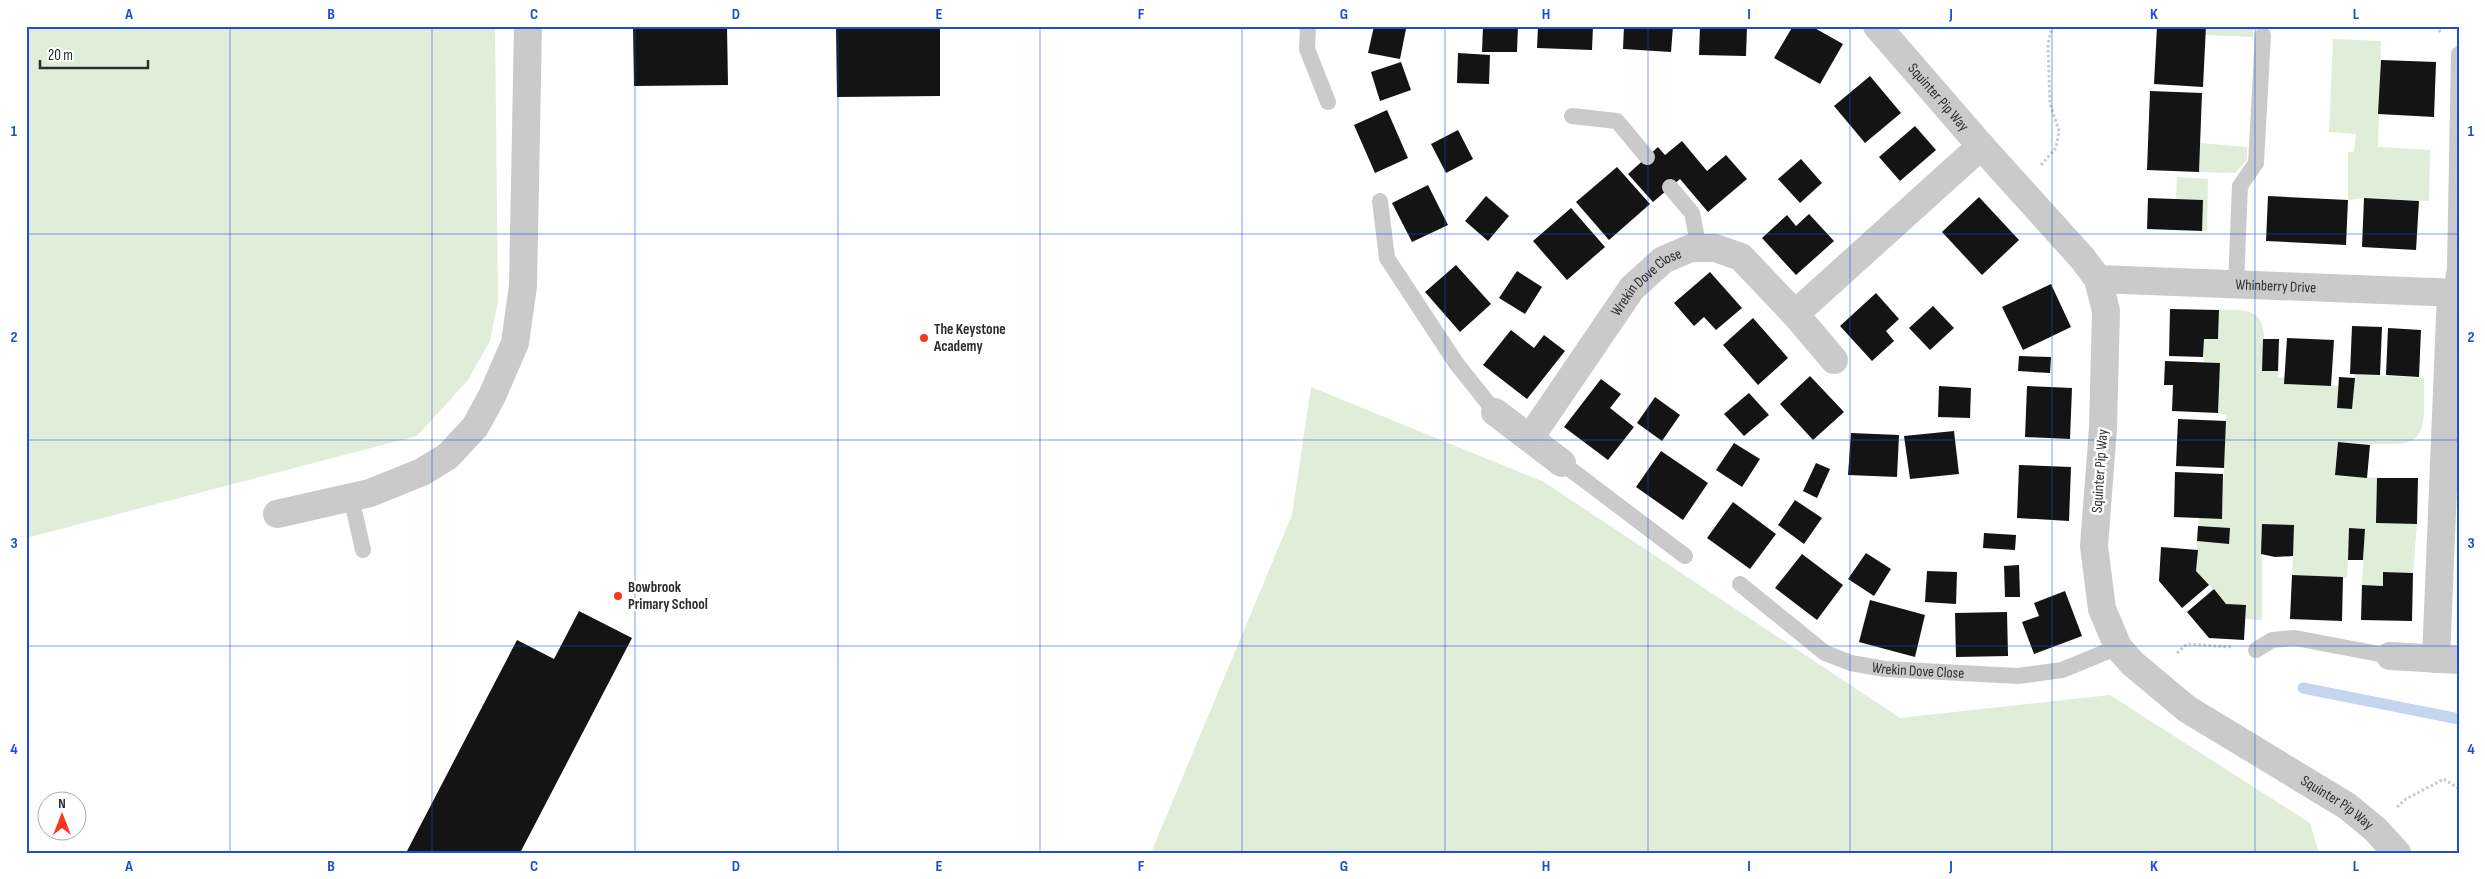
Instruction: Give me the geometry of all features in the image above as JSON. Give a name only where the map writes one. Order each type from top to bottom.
[{"type":"street","points":[[277,514],[370,493],[422,472],[448,456],[475,428],[492,396],[515,343],[523,286],[528,26]]},
{"type":"street","name":"Squinter Pip Way","points":[[1877,26],[1981,146],[2072,246],[2098,279],[2106,311],[2103,428],[2094,546],[2102,609],[2118,647],[2132,663],[2187,709],[2347,806],[2375,828],[2397,853]]},
{"type":"street","points":[[1795,314],[1981,146]]},
{"type":"street","name":"Wrekin Dove Close","points":[[1530,438],[1632,288],[1663,260],[1691,248],[1715,248],[1741,257],[1795,314],[1834,360]]},
{"type":"street","name":"Whinberry Drive","points":[[2098,279],[2455,293]]},
{"type":"street","points":[[2390,656],[2447,659],[2447,362],[2455,293]]},
{"type":"street","points":[[1495,412],[1562,463]]},
{"type":"lane","points":[[1308,26],[1307,49],[1328,102]]},
{"type":"lane","points":[[2236,284],[2240,186],[2256,163],[2263,35]]},
{"type":"lane","points":[[2455,293],[2459,54]]},
{"type":"lane","points":[[1572,116],[1617,121],[1647,157]]},
{"type":"lane","points":[[1670,187],[1692,212],[1699,248]]},
{"type":"lane","points":[[1380,201],[1387,258],[1456,363],[1495,412]]},
{"type":"lane","points":[[1562,463],[1685,556]]},
{"type":"lane","points":[[351,497],[363,550]]},
{"type":"lane","name":"Wrekin Dove Close","points":[[1740,584],[1825,652],[1851,663],[1876,667],[2018,676],[2062,670],[2118,647]]},
{"type":"lane","points":[[2256,650],[2272,640],[2295,638],[2390,656]]},
{"type":"path","points":[[2041,165],[2056,148],[2059,131],[2050,104],[2048,44],[2052,26]]},
{"type":"path","points":[[2177,653],[2187,644],[2256,650]]},
{"type":"path","points":[[2375,828],[2406,799],[2444,779],[2459,789]]},
{"type":"green space","points":[[26,26],[495,26],[498,301],[490,341],[468,380],[417,436],[26,538]]},
{"type":"green space","points":[[2206,26],[2253,26],[2253,37],[2206,35]]},
{"type":"green space","points":[[2333,39],[2381,41],[2378,147],[2430,150],[2429,201],[2364,198],[2348,200],[2348,152],[2354,152],[2356,134],[2329,132]]},
{"type":"green space","points":[[2200,143],[2247,147],[2247,160],[2235,173],[2199,172]]},
{"type":"green space","points":[[2177,177],[2208,179],[2207,231],[2202,231],[2203,200],[2176,199]]},
{"type":"green space","points":[[2219,310],[2243,310],[2257,316],[2261,322],[2264,338],[2262,370],[2278,371],[2278,377],[2285,378],[2285,384],[2339,386],[2337,408],[2352,409],[2355,374],[2424,378],[2424,418],[2416,437],[2412,441],[2398,444],[2338,442],[2335,475],[2377,478],[2376,523],[2417,524],[2413,573],[2384,572],[2383,586],[2362,585],[2365,529],[2350,528],[2347,578],[2292,575],[2294,525],[2262,524],[2262,620],[2245,619],[2226,604],[2196,571],[2197,541],[2228,544],[2198,526],[2199,518],[2222,519],[2226,415],[2218,413],[2220,364],[2204,362],[2204,339],[2218,339]]},
{"type":"green space","points":[[1311,387],[1544,482],[1900,718],[2110,695],[2310,823],[2319,853],[1151,853],[1292,515]]},
{"type":"building","points":[[633,26],[727,26],[728,85],[634,86]]},
{"type":"building","points":[[836,26],[940,26],[940,96],[837,97]]},
{"type":"building","points":[[1374,26],[1406,29],[1400,59],[1368,53]]},
{"type":"building","points":[[1421,26],[1464,26],[1464,29],[1421,28]]},
{"type":"building","points":[[1483,26],[1518,26],[1517,52],[1482,52]]},
{"type":"building","points":[[1538,26],[1593,26],[1592,50],[1537,48]]},
{"type":"building","points":[[1624,26],[1673,26],[1671,52],[1623,49]]},
{"type":"building","points":[[1700,26],[1747,26],[1746,56],[1699,55]]},
{"type":"building","points":[[1793,26],[1811,26],[1843,44],[1820,84],[1774,58]]},
{"type":"building","points":[[2157,26],[2206,26],[2203,87],[2154,84]]},
{"type":"building","points":[[1458,53],[1490,55],[1489,84],[1457,83]]},
{"type":"building","points":[[2381,60],[2436,62],[2434,117],[2378,114]]},
{"type":"building","points":[[1401,62],[1411,90],[1380,101],[1371,72]]},
{"type":"building","points":[[1870,76],[1901,113],[1865,143],[1834,106]]},
{"type":"building","points":[[2150,91],[2202,93],[2199,172],[2147,170]]},
{"type":"building","points":[[1387,110],[1408,158],[1375,173],[1354,125]]},
{"type":"building","points":[[1915,126],[1936,150],[1900,181],[1879,157]]},
{"type":"building","points":[[1458,130],[1473,159],[1446,173],[1431,144]]},
{"type":"building","points":[[1682,141],[1707,171],[1726,155],[1747,179],[1708,212],[1680,179],[1653,202],[1628,174],[1658,147],[1665,155]]},
{"type":"building","points":[[1801,159],[1822,183],[1800,203],[1778,179]]},
{"type":"building","points":[[1617,167],[1650,204],[1609,240],[1576,202]]},
{"type":"building","points":[[1428,185],[1448,225],[1412,242],[1392,203]]},
{"type":"building","points":[[1486,196],[1509,216],[1488,241],[1465,221]]},
{"type":"building","points":[[2268,196],[2348,200],[2346,245],[2266,241]]},
{"type":"building","points":[[1979,197],[2019,240],[1982,275],[1942,232]]},
{"type":"building","points":[[2148,198],[2203,200],[2202,231],[2147,229]]},
{"type":"building","points":[[2364,198],[2419,201],[2416,250],[2362,247]]},
{"type":"building","points":[[1571,208],[1605,247],[1567,280],[1533,241]]},
{"type":"building","points":[[1809,214],[1834,241],[1796,275],[1762,238],[1787,215],[1796,226]]},
{"type":"building","points":[[1456,265],[1491,304],[1460,332],[1425,292]]},
{"type":"building","points":[[1517,271],[1542,287],[1525,314],[1499,298]]},
{"type":"building","points":[[1710,272],[1742,308],[1716,330],[1704,317],[1694,326],[1674,303]]},
{"type":"building","points":[[2051,284],[2071,327],[2023,350],[2002,307]]},
{"type":"building","points":[[1876,293],[1899,319],[1886,331],[1894,341],[1872,361],[1840,326]]},
{"type":"building","points":[[1933,306],[1954,328],[1930,350],[1909,328]]},
{"type":"building","points":[[2170,309],[2219,310],[2218,339],[2204,339],[2203,357],[2169,356]]},
{"type":"building","points":[[1753,318],[1788,358],[1758,385],[1723,345]]},
{"type":"building","points":[[2352,326],[2382,327],[2380,375],[2350,374]]},
{"type":"building","points":[[2388,328],[2421,330],[2419,377],[2386,375]]},
{"type":"building","points":[[1511,330],[1534,348],[1544,335],[1565,351],[1527,399],[1483,365]]},
{"type":"building","points":[[2287,338],[2334,340],[2331,386],[2284,384]]},
{"type":"building","points":[[2263,339],[2279,339],[2278,371],[2262,371]]},
{"type":"building","points":[[2019,356],[2051,357],[2050,373],[2018,371]]},
{"type":"building","points":[[2165,361],[2220,363],[2218,413],[2172,411],[2173,385],[2164,385]]},
{"type":"building","points":[[1810,376],[1844,412],[1813,440],[1780,404]]},
{"type":"building","points":[[2339,377],[2355,378],[2352,409],[2337,408]]},
{"type":"building","points":[[1601,379],[1621,394],[1610,408],[1634,427],[1608,460],[1564,427]]},
{"type":"building","points":[[1939,386],[1971,388],[1970,418],[1938,417]]},
{"type":"building","points":[[2027,386],[2072,388],[2070,439],[2025,437]]},
{"type":"building","points":[[1749,393],[1769,415],[1744,436],[1724,414]]},
{"type":"building","points":[[1655,397],[1680,415],[1662,441],[1637,423]]},
{"type":"building","points":[[2178,419],[2226,421],[2224,468],[2176,466]]},
{"type":"building","points":[[1954,431],[1959,474],[1910,479],[1904,436]]},
{"type":"building","points":[[1851,433],[1899,435],[1897,477],[1848,475]]},
{"type":"building","points":[[2338,442],[2370,445],[2367,478],[2335,475]]},
{"type":"building","points":[[1734,443],[1760,459],[1742,487],[1716,470]]},
{"type":"building","points":[[1661,451],[1708,483],[1683,520],[1636,487]]},
{"type":"building","points":[[1816,463],[1830,469],[1817,498],[1803,491]]},
{"type":"building","points":[[2019,465],[2071,467],[2069,521],[2017,518]]},
{"type":"building","points":[[2175,472],[2223,474],[2222,519],[2174,517]]},
{"type":"building","points":[[2377,478],[2418,478],[2417,524],[2376,523]]},
{"type":"building","points":[[1795,500],[1822,518],[1804,544],[1778,525]]},
{"type":"building","points":[[1733,502],[1776,534],[1750,569],[1707,538]]},
{"type":"building","points":[[2262,524],[2294,525],[2293,556],[2275,557],[2261,554]]},
{"type":"building","points":[[2198,526],[2230,528],[2229,544],[2197,541]]},
{"type":"building","points":[[2349,528],[2365,529],[2363,560],[2348,560]]},
{"type":"building","points":[[1984,533],[2016,535],[2015,550],[1983,548]]},
{"type":"building","points":[[2161,547],[2198,550],[2196,571],[2209,585],[2182,608],[2159,581]]},
{"type":"building","points":[[1866,553],[1891,569],[1874,596],[1848,579]]},
{"type":"building","points":[[1802,554],[1843,585],[1817,620],[1775,588]]},
{"type":"building","points":[[2019,565],[2020,597],[2005,597],[2004,566]]},
{"type":"building","points":[[1927,571],[1957,572],[1956,604],[1925,602]]},
{"type":"building","points":[[2383,572],[2413,573],[2412,621],[2361,620],[2362,585],[2383,586]]},
{"type":"building","points":[[2292,575],[2343,577],[2342,621],[2290,619]]},
{"type":"building","points":[[2214,589],[2226,604],[2246,605],[2244,640],[2209,638],[2187,612]]},
{"type":"building","points":[[2065,591],[2082,636],[2034,654],[2022,622],[2039,616],[2034,603]]},
{"type":"building","points":[[1870,600],[1925,615],[1915,657],[1859,642]]},
{"type":"building","points":[[579,611],[632,638],[520,853],[411,853],[407,851],[517,640],[554,659]]},
{"type":"building","points":[[2007,612],[2008,656],[1956,657],[1955,613]]},
{"type":"waterway","points":[[2303,688],[2459,719]]},
{"type":"place","name":"The Keystone Academy","points":[[924,338]]},
{"type":"place","name":"Bowbrook Primary School","points":[[618,596]]}]
